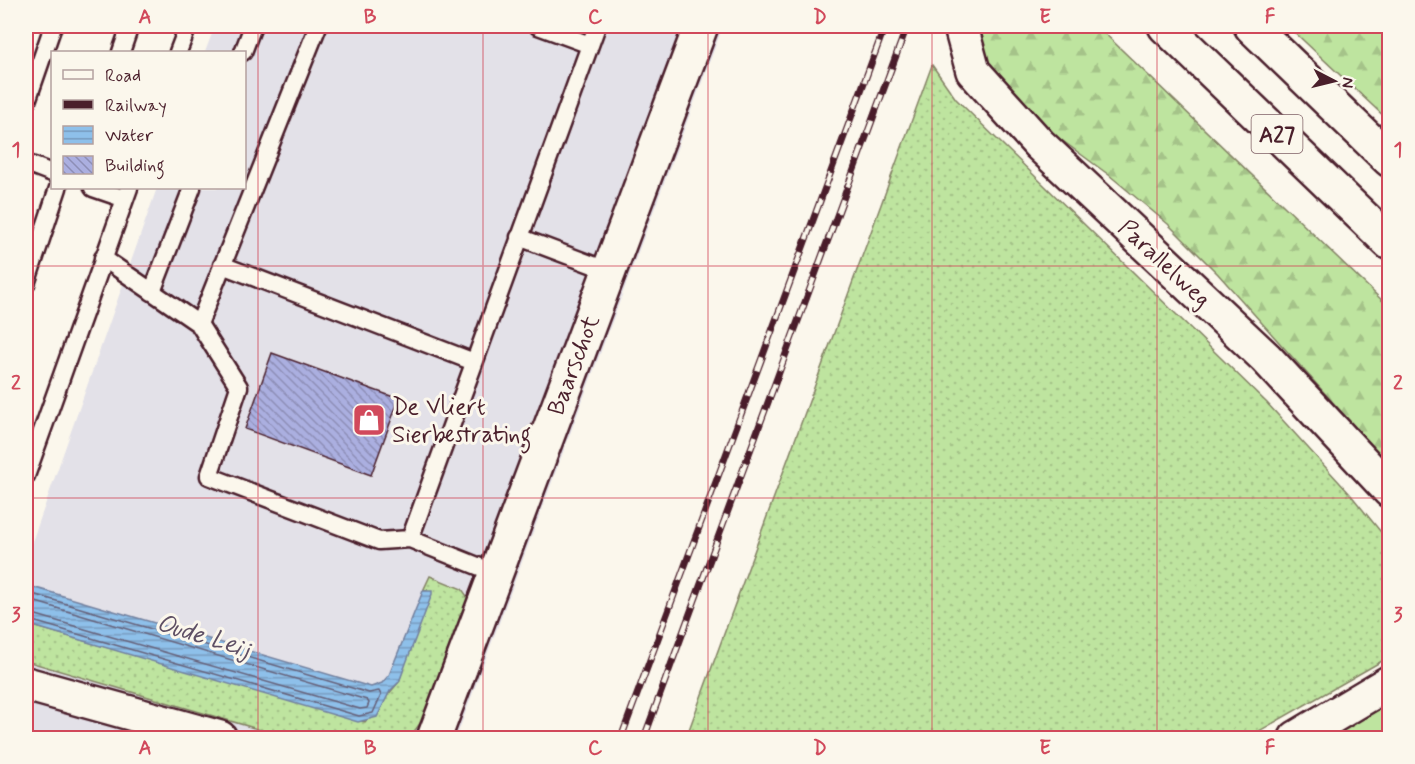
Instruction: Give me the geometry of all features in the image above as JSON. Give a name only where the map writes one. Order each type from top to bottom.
[{"type":"main road","name":"Baarschot","points":[[434,738],[701,26]]},
{"type":"main road","name":"Parallelweg","points":[[964,26],[962,31],[973,71],[1039,144],[1266,358],[1389,491]]},
{"type":"main road","name":"A27","points":[[1165,26],[1389,243]]},
{"type":"main road","name":"A27","points":[[1251,26],[1389,160]]},
{"type":"main road","points":[[1296,738],[1389,682]]},
{"type":"main road","points":[[26,684],[220,738]]},
{"type":"lane","points":[[26,104],[47,61],[53,26]]},
{"type":"lane","points":[[121,51],[130,26]]},
{"type":"lane","points":[[178,51],[188,26]]},
{"type":"lane","points":[[243,51],[253,26]]},
{"type":"lane","points":[[199,324],[318,26]]},
{"type":"lane","points":[[538,26],[590,45]]},
{"type":"lane","points":[[410,538],[597,26]]},
{"type":"lane","points":[[26,163],[51,173]]},
{"type":"lane","points":[[26,284],[58,189]]},
{"type":"lane","points":[[26,477],[127,193],[100,189]]},
{"type":"lane","points":[[152,292],[192,189]]},
{"type":"lane","points":[[519,237],[609,271]]},
{"type":"lane","points":[[103,258],[199,324],[239,387],[209,476],[379,541],[410,538],[495,573]]},
{"type":"lane","points":[[222,265],[474,362]]},
{"type":"shaded area","points":[[215,26],[723,26],[456,738],[26,738],[26,559],[157,189],[246,189],[246,51],[205,51]]},
{"type":"green space","points":[[969,26],[1097,26],[1389,307],[1389,465],[1218,274],[1168,224],[1109,175],[1033,119],[961,49]]},
{"type":"green space","points":[[1288,26],[1389,26],[1389,121]]},
{"type":"green space","points":[[932,65],[956,99],[1267,403],[1350,494],[1389,542],[1389,657],[1247,738],[686,738]]},
{"type":"green space","points":[[430,576],[462,589],[469,599],[425,717],[409,738],[288,738],[26,661],[26,624],[365,722],[399,682],[427,590],[423,591]]},
{"type":"green space","points":[[1389,703],[1389,738],[1324,738]]},
{"type":"water","points":[[26,585],[371,687],[382,683],[389,675],[423,591],[432,591],[432,594],[399,682],[390,691],[377,717],[358,722],[26,624]]},
{"type":"building","points":[[272,353],[399,399],[371,475],[245,429]]},
{"type":"railway","points":[[621,738],[885,26]]},
{"type":"railway","points":[[644,738],[907,26]]},
{"type":"place","name":"De Vliert Sierbestrating","points":[[369,420]]},
{"type":"water label","name":"Oude Leij","points":[[204,635]]}]
